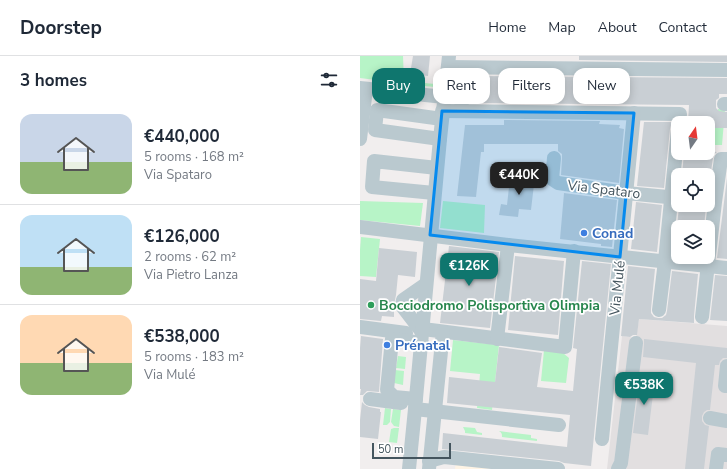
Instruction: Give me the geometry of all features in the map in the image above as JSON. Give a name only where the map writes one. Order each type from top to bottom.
[{"type":"street","points":[[480,469],[410,463],[430,235],[448,62],[465,68],[651,63],[727,70]]},
{"type":"street","points":[[360,139],[363,88],[443,109]]},
{"type":"street","points":[[461,111],[462,104]]},
{"type":"street","points":[[440,139],[375,130],[377,110],[443,109],[461,111],[634,113],[671,117]]},
{"type":"street","name":"Via Mulé","points":[[602,439],[634,113]]},
{"type":"street","name":"Via Spataro","points":[[554,158],[552,179],[558,183],[626,193],[671,198]]},
{"type":"street","points":[[702,316],[724,159]]},
{"type":"street","points":[[434,193],[372,187],[374,161],[437,168]]},
{"type":"street","points":[[659,310],[673,212]]},
{"type":"street","points":[[360,227],[508,245],[727,268]]},
{"type":"street","points":[[497,339],[508,245]]},
{"type":"street","points":[[559,425],[434,412],[394,397],[387,390],[392,339],[443,332],[565,347],[574,251]]},
{"type":"street","points":[[422,335],[402,306],[403,300],[426,284]]},
{"type":"street","points":[[360,327],[422,335]]},
{"type":"street","points":[[429,465],[443,332]]},
{"type":"street","points":[[618,469],[621,463],[636,344]]},
{"type":"street","points":[[727,366],[725,386],[727,386]]},
{"type":"street","points":[[370,399],[416,404]]},
{"type":"street","points":[[710,418],[727,421]]},
{"type":"street","points":[[716,469],[718,454],[727,455]]},
{"type":"street","points":[[429,465],[444,457],[558,469]]},
{"type":"highlighted area","points":[[442,111],[634,113],[620,257],[430,235]]},
{"type":"shaded area","points":[[639,319],[727,326],[727,469],[607,469],[622,336],[636,338]]},
{"type":"shaded area","points":[[456,461],[523,469],[455,469]]},
{"type":"green space","points":[[360,56],[403,56],[403,68],[372,68],[372,80],[360,78]]},
{"type":"green space","points":[[425,83],[433,84],[433,87],[425,86]]},
{"type":"green space","points":[[718,109],[725,110],[722,145],[715,145],[715,128],[718,128]]},
{"type":"green space","points":[[360,201],[423,203],[420,226],[360,220]]},
{"type":"green space","points":[[443,201],[485,205],[484,233],[440,228]]},
{"type":"green space","points":[[361,237],[380,239],[376,277],[360,276]]},
{"type":"green space","points":[[453,340],[499,345],[492,410],[477,408],[480,374],[450,371]]},
{"type":"green space","points":[[544,350],[563,353],[569,358],[566,383],[541,381]]},
{"type":"green space","points":[[398,356],[406,357],[405,369],[396,368]]},
{"type":"green space","points":[[395,370],[404,371],[403,385],[394,383]]},
{"type":"green space","points":[[385,408],[391,409],[390,422],[387,425],[383,425]]},
{"type":"green space","points":[[393,409],[401,410],[399,427],[394,426],[391,422]]},
{"type":"green space","points":[[463,427],[475,428],[477,432],[482,433],[482,435],[465,433]]},
{"type":"green space","points":[[399,428],[397,443],[389,442],[391,429]]},
{"type":"green space","points":[[499,431],[531,435],[531,438],[537,439],[537,441],[502,437],[502,434]]},
{"type":"building","points":[[413,56],[430,56],[428,76],[425,76],[425,68],[411,68]]},
{"type":"building","points":[[579,56],[727,56],[727,62],[579,60]]},
{"type":"building","points":[[490,76],[498,76],[498,103],[490,103]]},
{"type":"building","points":[[565,77],[573,77],[573,104],[565,104]]},
{"type":"building","points":[[630,77],[727,78],[727,94],[719,94],[719,98],[716,100],[716,108],[719,111],[727,112],[727,128],[715,128],[715,116],[688,116],[689,105],[580,104],[630,104]]},
{"type":"building","points":[[504,120],[600,121],[599,124],[620,125],[619,128],[624,129],[619,183],[561,175],[562,154],[558,151],[558,144],[484,144],[484,152],[481,152],[476,197],[457,196],[465,125],[504,125]]},
{"type":"building","points":[[644,122],[671,122],[664,188],[637,186]]},
{"type":"building","points":[[683,160],[713,160],[711,168],[683,168]]},
{"type":"building","points":[[521,174],[535,176],[531,210],[519,209],[518,217],[499,215],[501,204],[507,205],[510,178],[512,178],[512,176],[520,177]]},
{"type":"building","points":[[727,178],[727,259],[717,258]]},
{"type":"building","points":[[564,193],[617,200],[612,247],[601,246],[601,244],[560,239]]},
{"type":"building","points":[[636,202],[662,205],[657,252],[631,249]]},
{"type":"building","points":[[678,212],[706,212],[705,220],[678,220]]},
{"type":"building","points":[[449,246],[499,252],[490,328],[440,323]]},
{"type":"building","points":[[379,248],[417,252],[415,277],[398,275],[394,317],[382,316],[381,321],[360,319],[360,279],[376,281]]},
{"type":"building","points":[[515,256],[564,261],[558,335],[508,330]]},
{"type":"building","points":[[582,261],[611,264],[591,466],[564,463],[559,461],[442,449],[443,433],[567,447],[570,415],[447,403],[449,377],[495,382],[499,347],[542,353],[537,387],[573,391],[577,349],[573,348]]},
{"type":"building","points":[[628,266],[655,269],[651,313],[654,317],[658,318],[662,318],[666,315],[672,271],[698,274],[694,323],[639,319],[637,335],[630,337],[621,336]]},
{"type":"building","points":[[715,275],[727,276],[727,321],[710,320]]},
{"type":"building","points":[[361,336],[383,339],[379,392],[367,391],[363,395],[360,395]]},
{"type":"building","points":[[644,339],[727,348],[727,358],[723,358],[719,365],[715,365],[710,410],[704,412],[702,416],[702,421],[705,425],[709,426],[704,469],[685,469],[696,363],[643,357]]},
{"type":"building","points":[[640,377],[655,378],[648,435],[633,433]]},
{"type":"building","points":[[362,402],[369,407],[380,409],[378,439],[360,437]]},
{"type":"place","name":"Conad","points":[[584,233]]},
{"type":"place","name":"Bocciodromo Polisportiva Olimpia","points":[[371,305]]},
{"type":"place","name":"Prénatal","points":[[387,345]]}]
